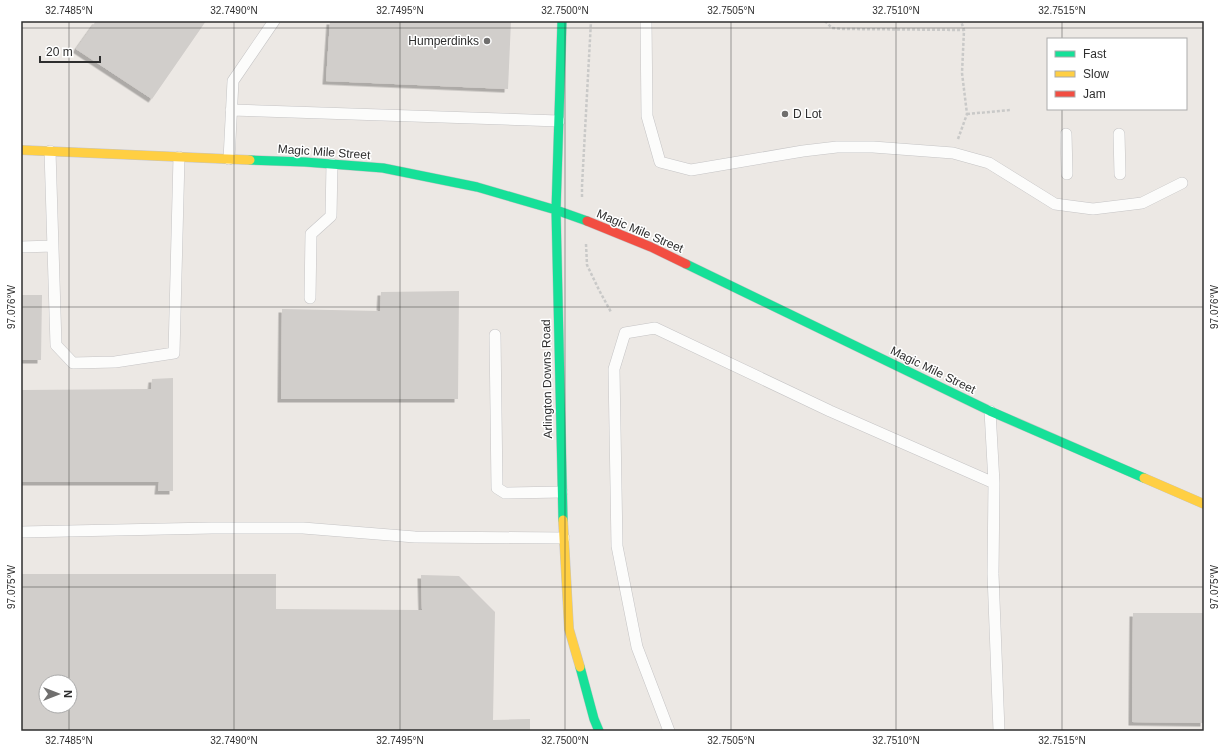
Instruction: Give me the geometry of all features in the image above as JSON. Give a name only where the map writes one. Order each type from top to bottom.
[{"type":"street","name":"Arlington Downs Road","points":[[562,21],[556,210],[564,538],[570,629],[594,719],[599,731]]},
{"type":"street","name":"Magic Mile Street","points":[[21,150],[332,164],[383,168],[477,188],[556,210],[677,259],[990,411],[1204,504]]},
{"type":"lane","points":[[229,159],[233,81],[274,21]]},
{"type":"lane","points":[[646,21],[647,116],[660,162],[691,170],[803,151],[836,147],[873,147],[953,152],[989,163],[1055,204],[1093,209],[1142,203],[1182,183]]},
{"type":"lane","points":[[231,110],[559,121]]},
{"type":"lane","points":[[1066,134],[1067,174]]},
{"type":"lane","points":[[1119,134],[1120,174]]},
{"type":"lane","points":[[50,151],[56,345],[74,362],[115,362],[174,353],[179,157]]},
{"type":"lane","points":[[310,298],[311,234],[331,216],[332,164]]},
{"type":"lane","points":[[21,247],[53,246]]},
{"type":"lane","points":[[669,731],[637,647],[617,546],[614,369],[625,333],[655,328],[830,411],[994,483]]},
{"type":"lane","points":[[495,335],[497,488],[505,493],[562,492]]},
{"type":"lane","points":[[990,411],[994,483],[993,574],[998,731]]},
{"type":"lane","points":[[21,532],[212,528],[296,528],[415,537],[564,538]]},
{"type":"path","points":[[591,21],[582,186],[583,220],[587,265],[611,312]]},
{"type":"path","points":[[825,21],[832,28],[843,30],[964,30]]},
{"type":"path","points":[[953,152],[967,114],[962,73],[964,30],[961,21]]},
{"type":"path","points":[[967,114],[1011,110]]},
{"type":"building","points":[[96,21],[206,21],[152,99],[76,49]]},
{"type":"building","points":[[330,21],[511,21],[508,89],[326,81]]},
{"type":"building","points":[[459,291],[458,399],[281,399],[282,309],[380,311],[381,292]]},
{"type":"building","points":[[21,295],[42,295],[41,360],[21,360]]},
{"type":"building","points":[[173,378],[173,491],[158,491],[159,482],[21,482],[21,390],[151,389],[152,379]]},
{"type":"building","points":[[21,574],[276,574],[276,609],[422,610],[421,575],[459,576],[495,612],[493,720],[530,719],[530,731],[21,731]]},
{"type":"building","points":[[1133,613],[1204,613],[1204,723],[1132,722]]},
{"type":"traffic: fast","points":[[562,21],[556,210],[563,520]]},
{"type":"traffic: fast","points":[[250,160],[305,162],[383,168],[477,187],[556,210],[587,221]]},
{"type":"traffic: fast","points":[[686,264],[990,411],[1144,478]]},
{"type":"traffic: fast","points":[[580,667],[594,719],[599,731]]},
{"type":"traffic: slow","points":[[21,150],[250,160]]},
{"type":"traffic: slow","points":[[1144,478],[1204,504]]},
{"type":"traffic: slow","points":[[563,520],[569,629],[580,667]]},
{"type":"traffic: jam","points":[[587,221],[651,247],[686,264]]},
{"type":"place","name":"Humperdinks","points":[[487,41]]},
{"type":"place","name":"D Lot","points":[[785,114]]}]
